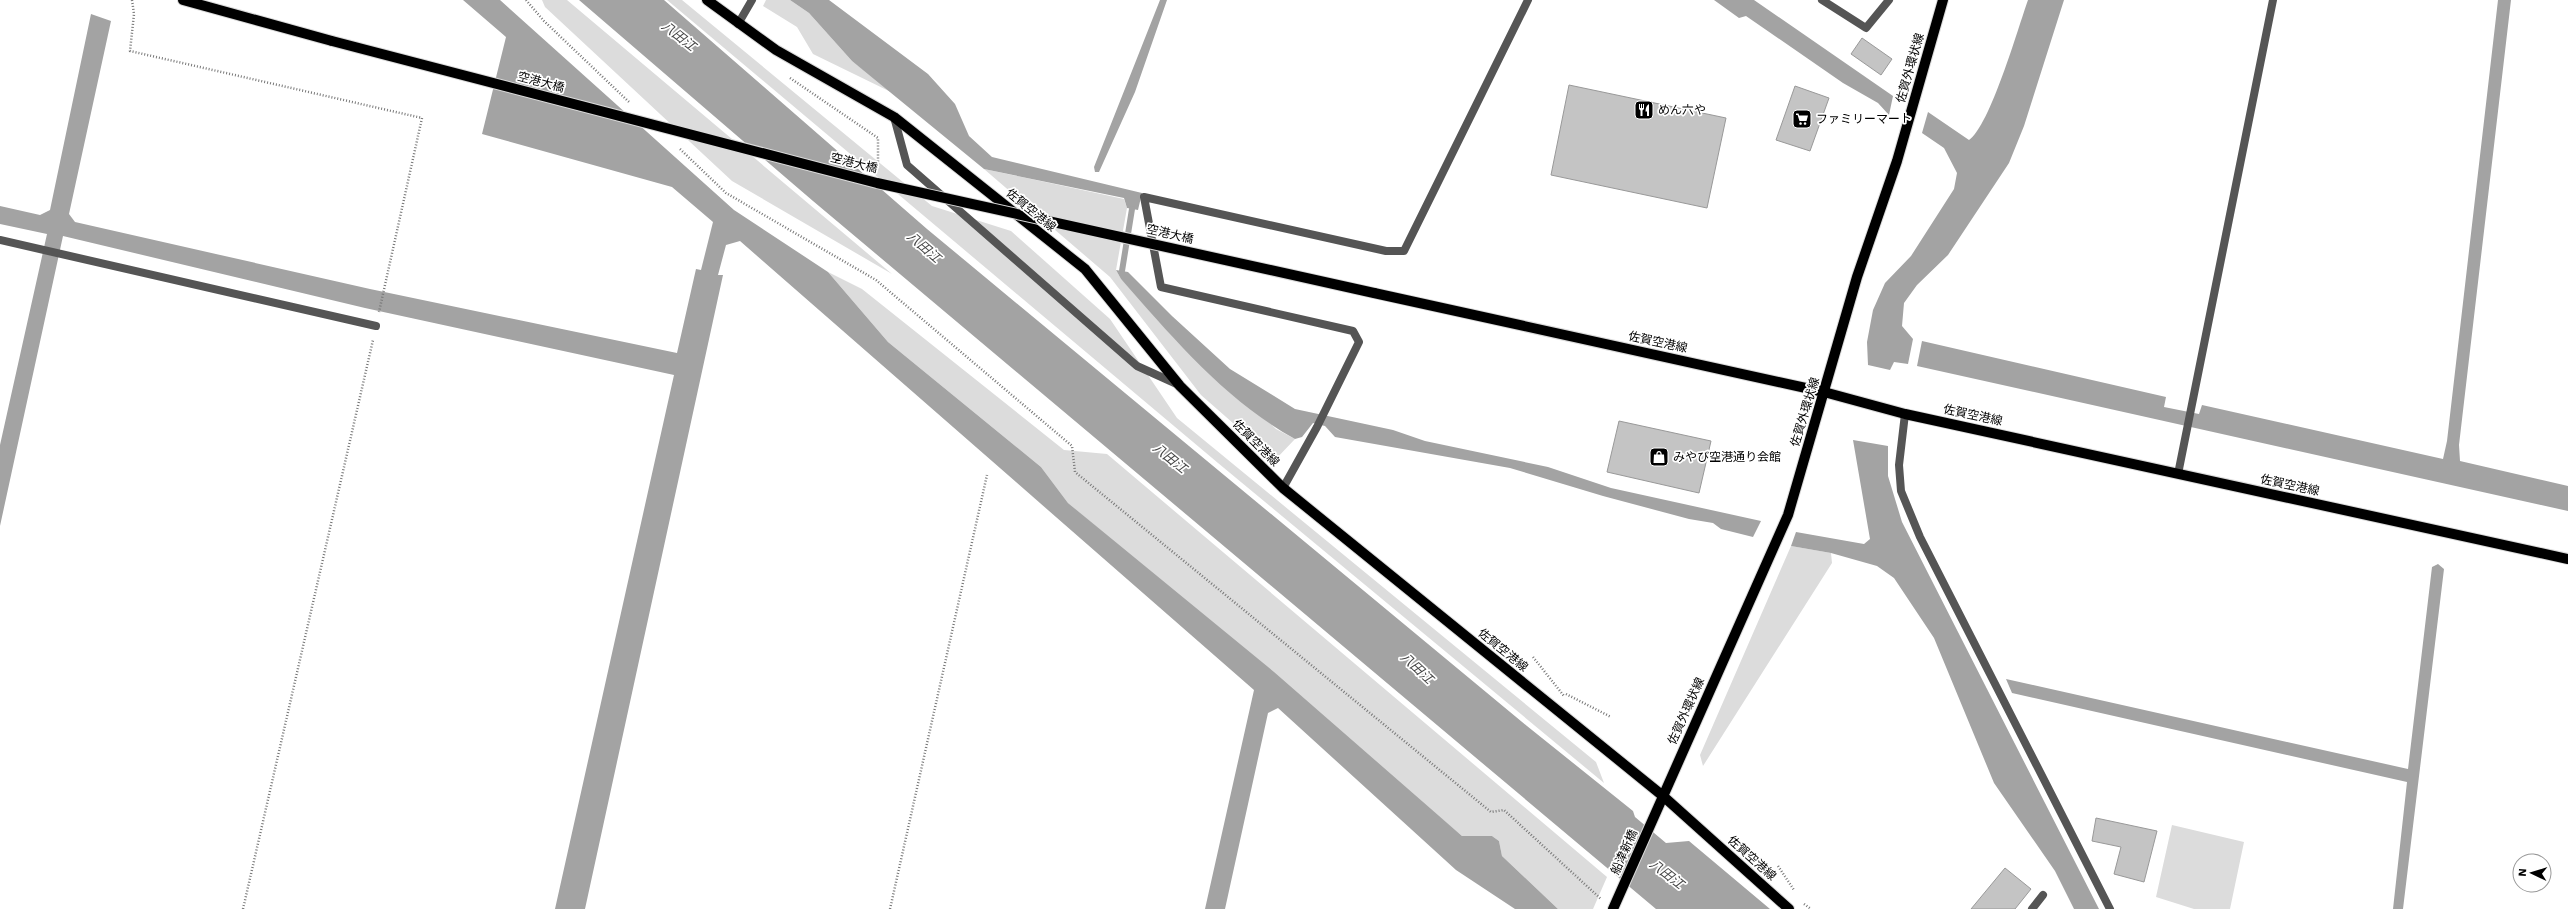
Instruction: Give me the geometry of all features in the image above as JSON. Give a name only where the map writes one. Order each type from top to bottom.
[{"type":"main road","name":"空港大橋","points":[[183,0],[332,41],[877,183],[1374,293]]},
{"type":"main road","name":"佐賀空港線","points":[[707,0],[738,24],[776,50],[894,117],[1085,269],[1180,386],[1283,488],[1662,796],[1789,909]]},
{"type":"main road","name":"佐賀外環状線","points":[[1654,817],[1662,796],[1788,515],[1857,277],[1897,161],[1943,0]]},
{"type":"main road","name":"佐賀空港線","points":[[1374,293],[1824,392],[1905,414],[2568,559]]},
{"type":"main road","name":"船津新橋","points":[[1613,909],[1654,817]]},
{"type":"street","points":[[738,24],[752,0]]},
{"type":"street","points":[[1283,488],[1317,427],[1359,342],[1353,331],[1161,287],[1144,197],[1386,251],[1404,251],[1528,0]]},
{"type":"street","points":[[1823,0],[1866,28],[1889,0]]},
{"type":"street","points":[[2178,474],[2273,0]]},
{"type":"street","points":[[894,117],[907,165],[1137,366],[1180,386]]},
{"type":"street","points":[[0,240],[376,326]]},
{"type":"street","points":[[1905,414],[1899,465],[1901,491],[1920,537],[2110,909]]},
{"type":"street","points":[[2032,909],[2043,895]]},
{"type":"path","points":[[132,0],[134,14],[130,51],[422,118],[243,909]]},
{"type":"path","points":[[526,0],[544,21],[635,107]]},
{"type":"path","points":[[788,77],[878,138],[877,183]]},
{"type":"path","points":[[675,145],[726,193],[876,280],[1072,446],[1075,472],[1491,812],[1504,810],[1604,902]]},
{"type":"path","points":[[890,909],[986,475]]},
{"type":"path","points":[[1533,657],[1566,694],[1611,717]]},
{"type":"path","points":[[1553,707],[1566,694]]},
{"type":"path","points":[[1802,903],[1811,909]]},
{"type":"shaded area","points":[[542,0],[567,0],[892,274],[732,181],[545,7]]},
{"type":"shaded area","points":[[667,0],[682,0],[932,206],[1011,231],[1110,319],[1177,418],[1596,762],[1604,783],[1218,463]]},
{"type":"shaded area","points":[[766,0],[790,0],[809,13],[852,61],[895,94],[813,54],[797,27],[763,6]]},
{"type":"shaded area","points":[[984,169],[1124,199],[1127,208],[1116,270],[1121,279],[1276,429],[1295,439],[1275,460],[1201,395],[1110,277]]},
{"type":"shaded area","points":[[828,272],[862,289],[1064,450],[1107,454],[1607,877],[1593,909],[1558,909],[1502,856],[1499,841],[1492,836],[1462,836],[1068,503],[1041,467],[888,342]]},
{"type":"shaded area","points":[[1791,546],[1831,553],[1832,563],[1703,766],[1700,755]]},
{"type":"shaded area","points":[[2172,825],[2244,842],[2230,909],[2194,909],[2156,897]]},
{"type":"water","points":[[463,0],[500,0],[734,210],[828,272],[888,342],[1041,467],[1068,503],[1274,672],[1462,836],[1492,836],[1499,841],[1502,856],[1558,909],[1515,909],[1456,870],[1278,708],[1268,713],[1225,909],[1205,909],[1254,690],[740,241],[726,245],[718,275],[723,275],[585,909],[555,909],[674,375],[365,308],[63,236],[0,526],[0,445],[47,234],[0,224],[0,206],[40,215],[50,210],[91,14],[111,21],[69,214],[75,222],[370,289],[677,353],[696,269],[701,270],[713,222],[672,187],[482,134],[506,37]]},
{"type":"water","name":"八田江","points":[[579,0],[664,0],[927,229],[1527,726],[1633,811],[1635,817],[1666,843],[1689,841],[1770,909],[1656,909],[813,201]]},
{"type":"water","points":[[790,0],[829,0],[928,74],[955,104],[969,136],[992,157],[1142,193],[1138,210],[1127,208],[1124,198],[984,169],[852,61],[809,13]]},
{"type":"water","points":[[1160,0],[1167,0],[1135,92],[1099,172],[1095,172],[1094,167]]},
{"type":"water","points":[[1714,0],[1754,0],[1893,96],[1889,115],[1878,103],[1843,83],[1746,16],[1739,18]]},
{"type":"water","points":[[2028,0],[2064,0],[2024,126],[2009,163],[1948,255],[1917,285],[1904,303],[1902,326],[1913,339],[1908,364],[1894,362],[1890,370],[1868,365],[1867,342],[1873,310],[1885,283],[1911,256],[1954,189],[1957,173],[1944,148],[1922,133],[1928,112],[1969,140],[1977,131],[1986,116],[2003,75]]},
{"type":"water","points":[[2498,0],[2511,0],[2459,445],[2460,461],[2568,486],[2568,511],[1917,366],[1922,341],[2166,397],[2164,407],[2199,414],[2202,405],[2443,459],[2447,441]]},
{"type":"water","points":[[1116,270],[1128,272],[1172,316],[1230,369],[1295,409],[1393,430],[1425,441],[1548,467],[1611,488],[1761,521],[1753,537],[1721,529],[1713,523],[1689,519],[1603,496],[1510,468],[1335,437],[1325,426],[1313,423],[1302,437],[1295,439],[1246,406],[1223,387],[1181,346],[1121,279]]},
{"type":"water","points":[[1853,440],[1888,446],[1888,476],[1902,522],[2099,909],[2074,909],[2055,871],[1994,783],[1934,638],[1894,578],[1877,566],[1831,553],[1791,546],[1796,532],[1864,544],[1870,539]]},
{"type":"water","points":[[2438,564],[2444,569],[2403,909],[2393,909],[2407,782],[2012,693],[2006,679],[2408,769],[2432,567]]},
{"type":"building","points":[[1862,38],[1892,59],[1881,75],[1851,54]]},
{"type":"building","points":[[1569,85],[1726,118],[1707,208],[1551,175]]},
{"type":"building","name":"ファミリーマート","points":[[1795,86],[1829,98],[1810,151],[1776,140]]},
{"type":"building","name":"みやび空港通り会館","points":[[1619,421],[1711,441],[1699,493],[1607,472]]},
{"type":"building","points":[[2096,818],[2157,831],[2144,882],[2114,874],[2121,847],[2092,841]]},
{"type":"building","points":[[2005,868],[2031,889],[2015,909],[1971,909]]},
{"type":"waterway","points":[[1122,271],[1132,209]]},
{"type":"place","name":"めん六や","points":[[1644,110]]},
{"type":"place","name":"ファミリーマート","points":[[1802,119]]},
{"type":"place","name":"みやび空港通り会館","points":[[1659,457]]}]
